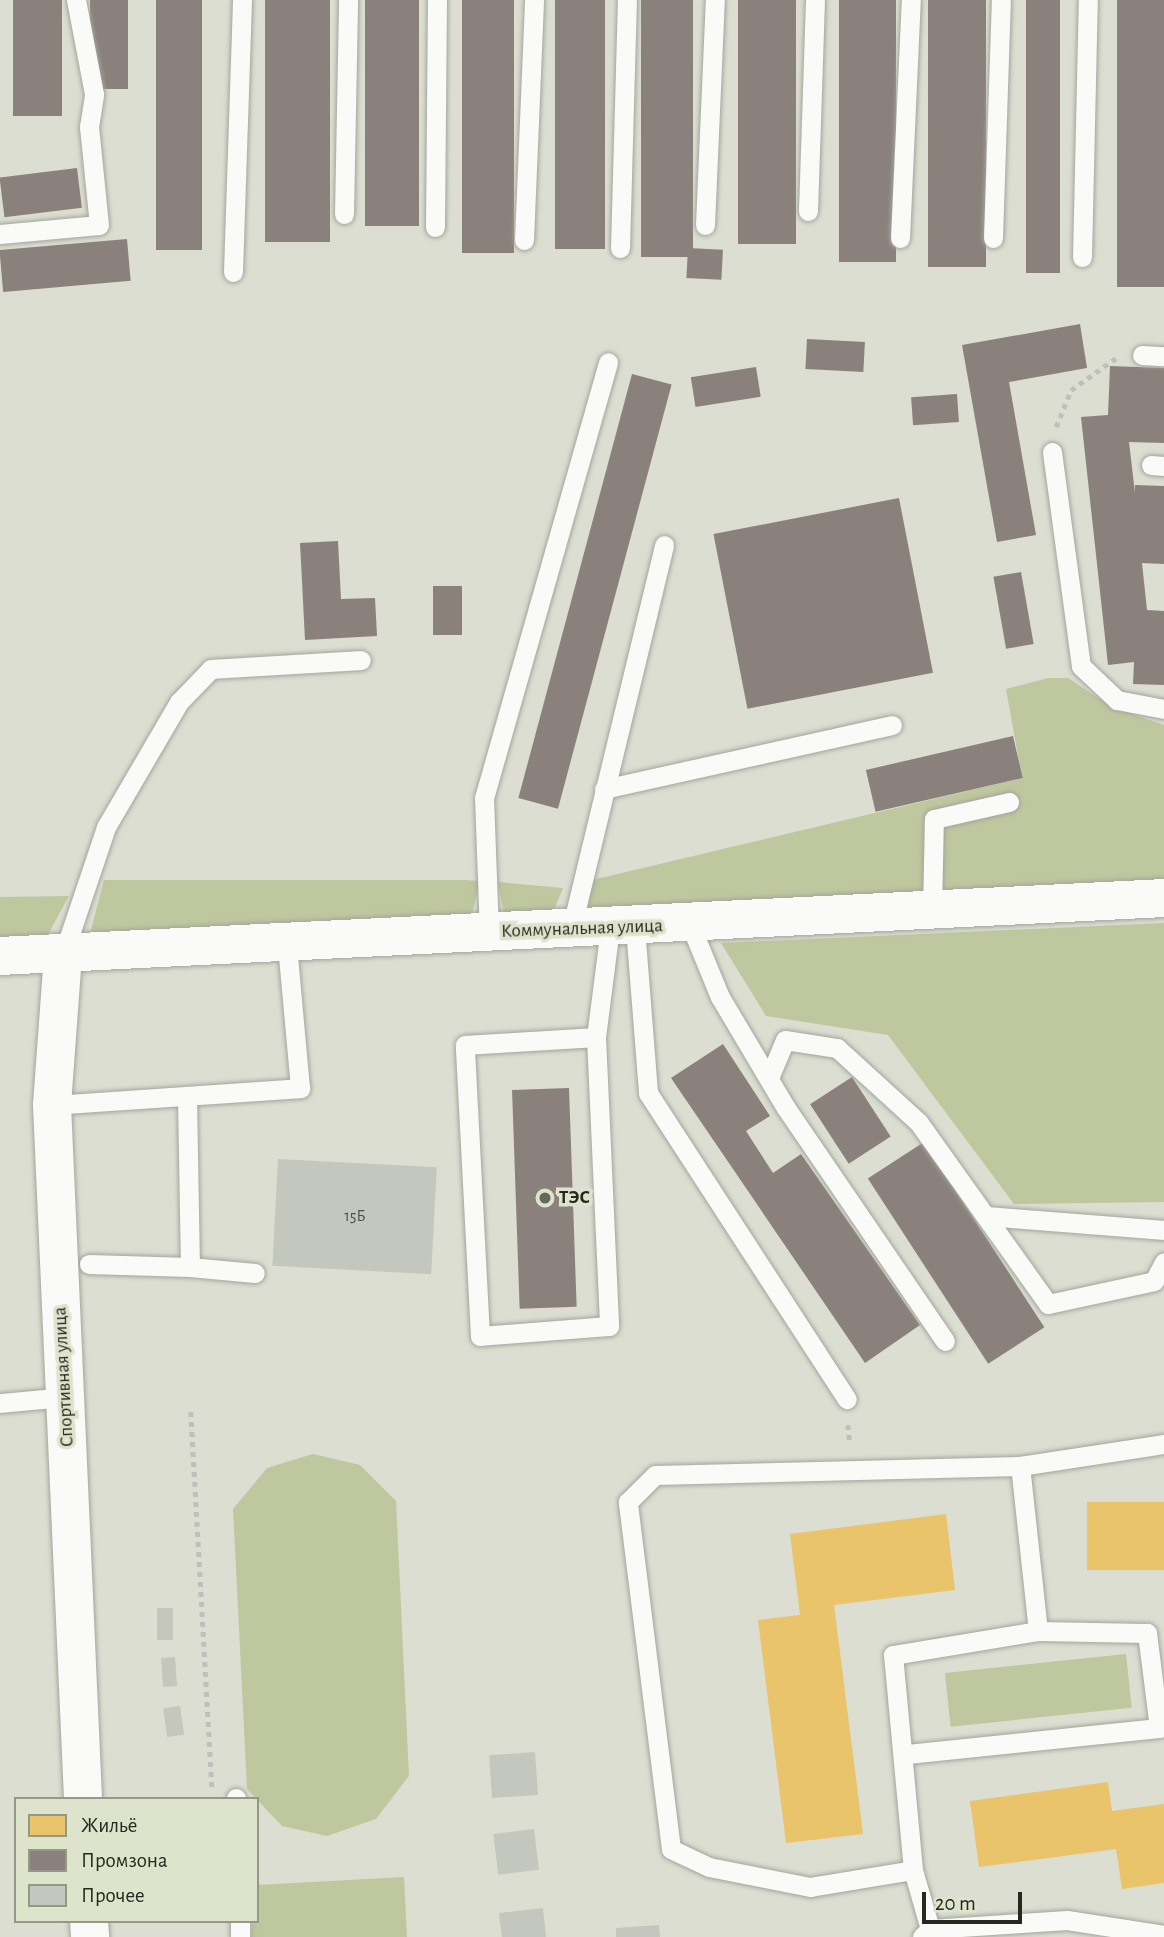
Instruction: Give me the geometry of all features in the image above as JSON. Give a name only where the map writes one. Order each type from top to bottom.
[{"type":"street","name":"Коммунальная улица","points":[[0,956],[63,956],[287,945],[1164,898]]},
{"type":"street","name":"Спортивная улица","points":[[63,956],[52,1105],[83,1797]]},
{"type":"lane","points":[[0,234],[99,225],[89,127],[94,94],[76,0]]},
{"type":"lane","points":[[233,272],[242,0]]},
{"type":"lane","points":[[344,214],[348,0]]},
{"type":"lane","points":[[435,227],[437,0]]},
{"type":"lane","points":[[524,240],[534,0]]},
{"type":"lane","points":[[620,248],[627,0]]},
{"type":"lane","points":[[705,225],[715,0]]},
{"type":"lane","points":[[807,212],[815,0]]},
{"type":"lane","points":[[900,237],[911,0]]},
{"type":"lane","points":[[993,238],[1001,0]]},
{"type":"lane","points":[[1082,257],[1088,0]]},
{"type":"lane","points":[[1142,355],[1164,356]]},
{"type":"lane","points":[[489,933],[484,798],[608,362]]},
{"type":"lane","points":[[1052,452],[1082,666],[1117,700],[1164,709]]},
{"type":"lane","points":[[571,930],[664,545]]},
{"type":"lane","points":[[63,956],[106,827],[179,702],[211,669],[361,660]]},
{"type":"lane","points":[[604,789],[892,725]]},
{"type":"lane","points":[[932,911],[934,820],[1009,802]]},
{"type":"lane","points":[[690,924],[720,997],[769,1078],[945,1341]]},
{"type":"lane","points":[[596,1037],[465,1045],[480,1336],[609,1326],[596,1037],[623,928]]},
{"type":"lane","points":[[623,928],[648,1093],[847,1399]]},
{"type":"lane","points":[[52,1105],[300,1088],[287,945]]},
{"type":"lane","points":[[769,1078],[785,1040],[837,1048],[919,1123],[1048,1304],[1154,1281],[1164,1262]]},
{"type":"lane","points":[[187,1097],[190,1267]]},
{"type":"lane","points":[[986,1216],[1164,1230]]},
{"type":"lane","points":[[89,1264],[190,1267],[255,1273]]},
{"type":"lane","points":[[0,1403],[65,1397]]},
{"type":"lane","points":[[913,1870],[810,1887],[709,1867],[671,1849],[628,1502],[655,1475],[852,1474],[1020,1466],[1164,1444]]},
{"type":"lane","points":[[1020,1466],[1038,1631]]},
{"type":"lane","points":[[907,1754],[1159,1728],[1147,1633],[1038,1631],[893,1655],[907,1754],[913,1870],[926,1933],[1067,1920],[1164,1935]]},
{"type":"path","points":[[1052,452],[1071,390],[1113,358],[1142,355]]},
{"type":"path","points":[[847,1399],[852,1474]]},
{"type":"path","points":[[191,1412],[212,1787],[228,1797]]},
{"type":"green space","points":[[1048,678],[1068,678],[1112,707],[1164,725],[1164,886],[591,909],[586,904],[588,881],[1022,778],[1006,689]]},
{"type":"green space","points":[[104,880],[480,881],[471,918],[90,934]]},
{"type":"green space","points":[[498,882],[563,888],[554,910],[504,914]]},
{"type":"green space","points":[[69,896],[45,940],[0,944],[0,897]]},
{"type":"green space","points":[[1164,923],[1164,1202],[1014,1204],[888,1035],[766,1016],[721,943]]},
{"type":"green space","points":[[313,1454],[360,1465],[396,1501],[409,1776],[376,1819],[327,1836],[282,1826],[259,1802],[259,1797],[255,1797],[247,1789],[233,1509],[267,1468]]},
{"type":"green space","points":[[1126,1654],[1132,1708],[951,1727],[945,1673]]},
{"type":"green space","points":[[404,1877],[407,1937],[251,1937],[253,1923],[259,1923],[259,1885]]},
{"type":"building: Жильё","points":[[1087,1502],[1164,1502],[1164,1570],[1087,1570]]},
{"type":"building: Жильё","points":[[946,1514],[955,1590],[834,1605],[863,1834],[786,1843],[758,1620],[800,1615],[790,1534]]},
{"type":"building: Жильё","points":[[1108,1782],[1112,1811],[1164,1804],[1164,1883],[1122,1889],[1116,1849],[979,1867],[970,1801]]},
{"type":"building: Промзона","points":[[13,0],[62,0],[62,116],[13,116]]},
{"type":"building: Промзона","points":[[90,0],[128,0],[128,89],[90,89]]},
{"type":"building: Промзона","points":[[156,0],[202,0],[202,250],[156,250]]},
{"type":"building: Промзона","points":[[265,0],[330,0],[330,242],[265,242]]},
{"type":"building: Промзона","points":[[365,0],[419,0],[419,226],[365,226]]},
{"type":"building: Промзона","points":[[462,0],[514,0],[514,253],[462,253]]},
{"type":"building: Промзона","points":[[555,0],[605,0],[605,249],[555,249]]},
{"type":"building: Промзона","points":[[641,0],[693,0],[693,257],[641,257]]},
{"type":"building: Промзона","points":[[738,0],[796,0],[796,244],[738,244]]},
{"type":"building: Промзона","points":[[839,0],[896,0],[896,262],[839,262]]},
{"type":"building: Промзона","points":[[928,0],[986,0],[986,267],[928,267]]},
{"type":"building: Промзона","points":[[1026,0],[1060,0],[1060,273],[1026,273]]},
{"type":"building: Промзона","points":[[1117,0],[1164,0],[1164,287],[1117,287]]},
{"type":"building: Промзона","points":[[77,168],[82,208],[4,217],[0,177]]},
{"type":"building: Промзона","points":[[127,239],[131,281],[3,292],[0,250]]},
{"type":"building: Промзона","points":[[688,248],[723,250],[721,280],[686,278]]},
{"type":"building: Промзона","points":[[1080,324],[1087,368],[1009,382],[1036,535],[997,542],[962,345]]},
{"type":"building: Промзона","points":[[807,339],[865,342],[863,372],[805,369]]},
{"type":"building: Промзона","points":[[1110,366],[1164,368],[1164,443],[1129,442],[1135,493],[1135,485],[1164,486],[1164,564],[1142,563],[1147,610],[1164,611],[1164,685],[1133,684],[1134,662],[1108,665],[1081,417],[1108,415]]},
{"type":"building: Промзона","points":[[756,367],[761,397],[696,407],[691,377]]},
{"type":"building: Промзона","points":[[632,374],[672,385],[558,809],[518,798]]},
{"type":"building: Промзона","points":[[957,394],[959,422],[913,425],[911,397]]},
{"type":"building: Промзона","points":[[899,498],[933,673],[747,709],[713,534]]},
{"type":"building: Промзона","points":[[338,541],[341,599],[375,598],[377,636],[305,640],[300,543]]},
{"type":"building: Промзона","points":[[1021,572],[1034,644],[1006,649],[993,577]]},
{"type":"building: Промзона","points":[[433,586],[462,586],[462,635],[433,635]]},
{"type":"building: Промзона","points":[[1013,736],[1023,778],[876,812],[866,770]]},
{"type":"building: Промзона","points":[[723,1044],[770,1116],[746,1131],[773,1173],[801,1154],[920,1325],[865,1363],[671,1078]]},
{"type":"building: Промзона","points":[[852,1077],[891,1137],[849,1164],[810,1104]]},
{"type":"building: Промзона","name":"ТЭС","points":[[569,1088],[577,1307],[520,1309],[512,1090]]},
{"type":"building: Промзона","points":[[924,1142],[1044,1327],[988,1364],[868,1178]]},
{"type":"building: Прочее","points":[[278,1159],[437,1167],[431,1274],[272,1266]]},
{"type":"building: Прочее","points":[[157,1608],[173,1608],[173,1640],[157,1640]]},
{"type":"building: Прочее","points":[[175,1657],[177,1686],[163,1687],[161,1658]]},
{"type":"building: Прочее","points":[[180,1706],[184,1735],[167,1737],[163,1708]]},
{"type":"building: Прочее","points":[[535,1752],[538,1795],[492,1798],[489,1755]]},
{"type":"building: Прочее","points":[[534,1829],[539,1870],[498,1875],[493,1834]]},
{"type":"building: Прочее","points":[[543,1908],[546,1937],[502,1937],[499,1913]]},
{"type":"building: Прочее","points":[[659,1925],[660,1937],[616,1937],[616,1928]]},
{"type":"place","name":"ТЭС","points":[[545,1198]]}]
